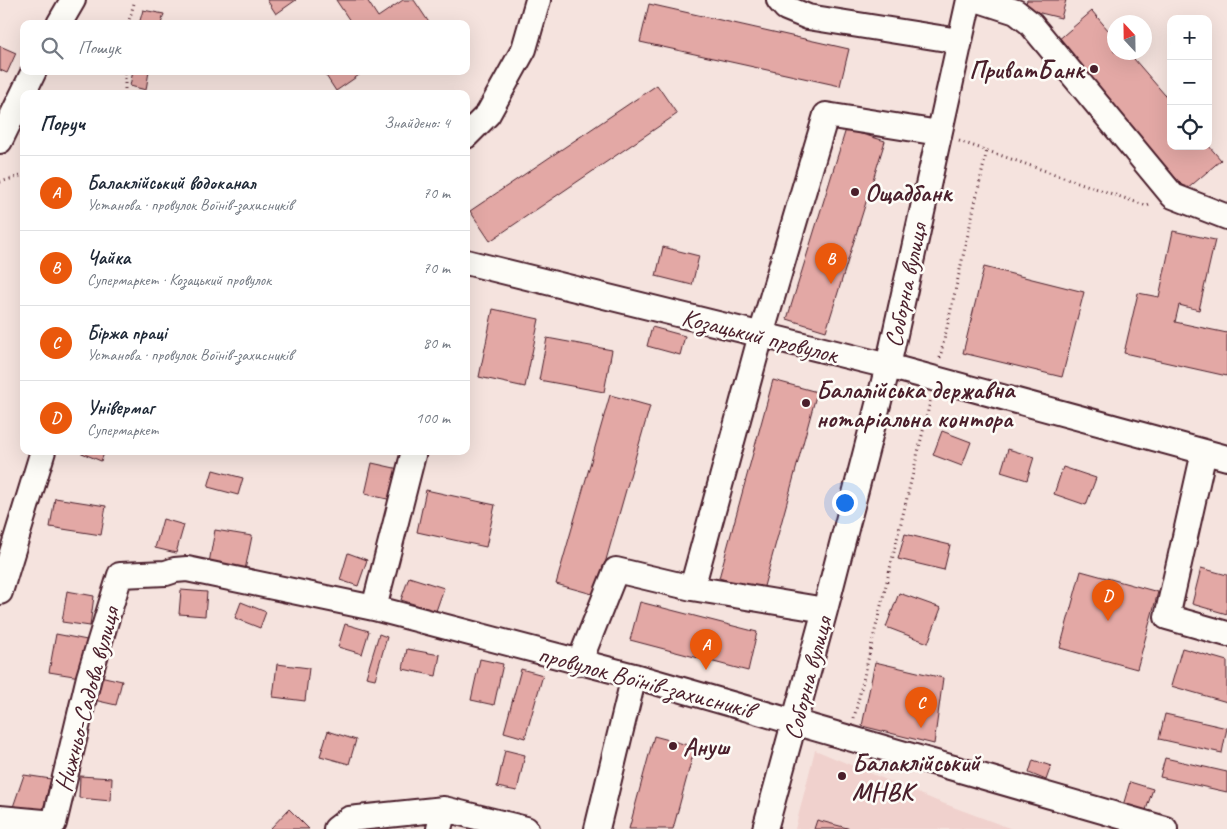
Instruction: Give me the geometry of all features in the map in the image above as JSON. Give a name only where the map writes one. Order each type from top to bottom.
[{"type":"street","points":[[61,20],[73,0]]},
{"type":"street","points":[[470,132],[488,114],[524,49],[538,0]]},
{"type":"street","points":[[779,0],[786,8],[808,17],[959,41]]},
{"type":"street","name":"Соборна вулиця","points":[[765,829],[825,610],[888,366],[968,0]]},
{"type":"street","points":[[979,0],[1016,12],[1030,24],[1173,196],[1227,217]]},
{"type":"street","points":[[25,90],[32,75]]},
{"type":"street","points":[[0,141],[20,100]]},
{"type":"street","points":[[692,588],[761,335],[826,115],[939,133]]},
{"type":"street","name":"Козацький провулок","points":[[470,263],[888,366],[1227,458]]},
{"type":"street","points":[[1204,452],[1167,617],[1227,634]]},
{"type":"street","points":[[0,592],[42,455]]},
{"type":"street","points":[[374,608],[413,455]]},
{"type":"street","name":"провулок Воїнів-захисників","points":[[120,575],[166,573],[175,570],[199,571],[374,608],[634,676],[1165,829]]},
{"type":"street","points":[[579,663],[616,570],[692,588],[825,610]]},
{"type":"street","name":"Нижньо-Садова вулиця","points":[[0,818],[54,823],[89,677],[120,575]]},
{"type":"street","points":[[597,829],[634,676]]},
{"type":"street","points":[[336,829],[349,818],[441,819],[526,829]]},
{"type":"path","points":[[129,20],[134,0]]},
{"type":"path","points":[[125,75],[125,90]]},
{"type":"path","points":[[939,133],[1147,206],[1173,196]]},
{"type":"path","points":[[850,738],[936,379],[987,150]]},
{"type":"path","points":[[0,182],[20,176]]},
{"type":"shaded area","name":"Балаклійський МНВК","points":[[815,750],[937,801],[1012,829],[795,829]]},
{"type":"building","points":[[267,0],[296,0],[276,14]]},
{"type":"building","points":[[336,0],[367,0],[378,17],[403,0],[414,0],[427,20],[349,20]]},
{"type":"building","points":[[1027,0],[1066,0],[1061,18],[1024,9]]},
{"type":"building","points":[[649,4],[849,49],[840,86],[640,42]]},
{"type":"building","points":[[143,10],[164,14],[162,20],[140,20]]},
{"type":"building","points":[[1092,11],[1107,29],[1107,60],[1135,60],[1167,97],[1167,150],[1212,150],[1221,160],[1186,190],[1057,41]]},
{"type":"building","points":[[0,46],[16,53],[7,73],[0,70]]},
{"type":"building","points":[[132,75],[148,75],[146,90],[130,86]]},
{"type":"building","points":[[326,75],[359,75],[337,90],[335,90]]},
{"type":"building","points":[[657,85],[677,114],[490,241],[470,211]]},
{"type":"building","points":[[846,129],[885,141],[826,331],[787,319]]},
{"type":"building","points":[[1173,231],[1215,240],[1199,310],[1179,305],[1175,322],[1227,333],[1227,376],[1124,353],[1138,293],[1159,297]]},
{"type":"building","points":[[663,247],[699,256],[692,285],[656,276]]},
{"type":"building","points":[[984,267],[1084,292],[1062,377],[963,353]]},
{"type":"building","points":[[493,309],[539,319],[525,387],[479,377]]},
{"type":"building","points":[[652,327],[685,336],[680,355],[647,346]]},
{"type":"building","points":[[547,338],[612,350],[604,392],[539,380]]},
{"type":"building","points":[[773,380],[817,392],[763,590],[719,578]]},
{"type":"building","points":[[610,395],[650,406],[596,595],[556,584]]},
{"type":"building","points":[[942,431],[971,442],[962,466],[933,455]]},
{"type":"building","points":[[1008,449],[1034,457],[1027,480],[1001,472]]},
{"type":"building","points":[[87,455],[103,455],[101,461]]},
{"type":"building","points":[[372,463],[399,469],[392,500],[365,494]]},
{"type":"building","points":[[1063,467],[1096,478],[1086,505],[1054,494]]},
{"type":"building","points":[[213,470],[243,478],[238,495],[208,487]]},
{"type":"building","points":[[426,490],[495,505],[486,547],[417,532]]},
{"type":"building","points":[[55,498],[106,506],[101,535],[50,527]]},
{"type":"building","points":[[163,519],[184,525],[176,553],[155,548]]},
{"type":"building","points":[[215,530],[252,536],[245,570],[209,563]]},
{"type":"building","points":[[905,534],[950,545],[944,570],[898,559]]},
{"type":"building","points":[[348,553],[367,560],[358,586],[340,580]]},
{"type":"building","points":[[1201,568],[1227,575],[1227,614],[1192,604]]},
{"type":"building","points":[[1081,571],[1158,592],[1137,669],[1060,648]]},
{"type":"building","points":[[409,577],[444,588],[436,611],[401,600]]},
{"type":"building","points":[[181,590],[207,592],[205,616],[179,614]]},
{"type":"building","points":[[67,591],[94,596],[90,626],[62,622]]},
{"type":"building","points":[[899,593],[941,608],[928,643],[886,627]]},
{"type":"building","points":[[241,602],[266,612],[260,628],[235,618]]},
{"type":"building","points":[[640,602],[757,632],[748,671],[630,640]]},
{"type":"building","points":[[345,624],[369,631],[362,654],[338,647]]},
{"type":"building","points":[[56,634],[87,640],[80,677],[49,672]]},
{"type":"building","points":[[379,634],[387,637],[375,679],[366,677]]},
{"type":"building","points":[[1182,648],[1227,661],[1227,702],[1171,686]]},
{"type":"building","points":[[407,649],[440,655],[436,676],[403,669]]},
{"type":"building","points":[[480,659],[503,664],[494,705],[471,700]]},
{"type":"building","points":[[875,662],[943,678],[934,744],[862,726]]},
{"type":"building","points":[[277,664],[309,668],[305,701],[273,697]]},
{"type":"building","points":[[521,669],[543,675],[525,738],[504,732]]},
{"type":"building","points":[[100,676],[122,681],[116,705],[94,700]]},
{"type":"building","points":[[1165,714],[1227,728],[1222,753],[1159,739]]},
{"type":"building","points":[[328,731],[356,740],[349,764],[320,756]]},
{"type":"building","points":[[654,736],[695,747],[673,829],[629,829]]},
{"type":"building","points":[[505,750],[525,755],[517,791],[497,787]]},
{"type":"building","points":[[1165,758],[1227,772],[1227,792],[1160,777]]},
{"type":"building","points":[[1033,760],[1051,766],[1046,780],[1029,773]]},
{"type":"building","points":[[24,775],[51,779],[42,813],[13,807]]},
{"type":"building","points":[[80,776],[112,778],[111,801],[79,798]]},
{"type":"building","points":[[1130,782],[1153,789],[1144,816],[1122,809]]},
{"type":"building","points":[[289,809],[309,829],[270,829]]},
{"type":"building","points":[[817,820],[851,829],[814,829]]},
{"type":"place","name":"ПриватБанк","points":[[1094,69]]},
{"type":"place","name":"Ощадбанк","points":[[855,192]]},
{"type":"place","name":"Чайка","points":[[831,284]]},
{"type":"place","name":"Балалійська державна нотаріальна контора","points":[[806,403]]},
{"type":"place","name":"Універмаг","points":[[1108,621]]},
{"type":"place","name":"Балаклійський водоканал","points":[[706,670]]},
{"type":"place","name":"Біржа праці","points":[[921,728]]},
{"type":"place","name":"Ануш","points":[[673,746]]},
{"type":"place","name":"Балаклійський МНВК","points":[[842,776]]}]
